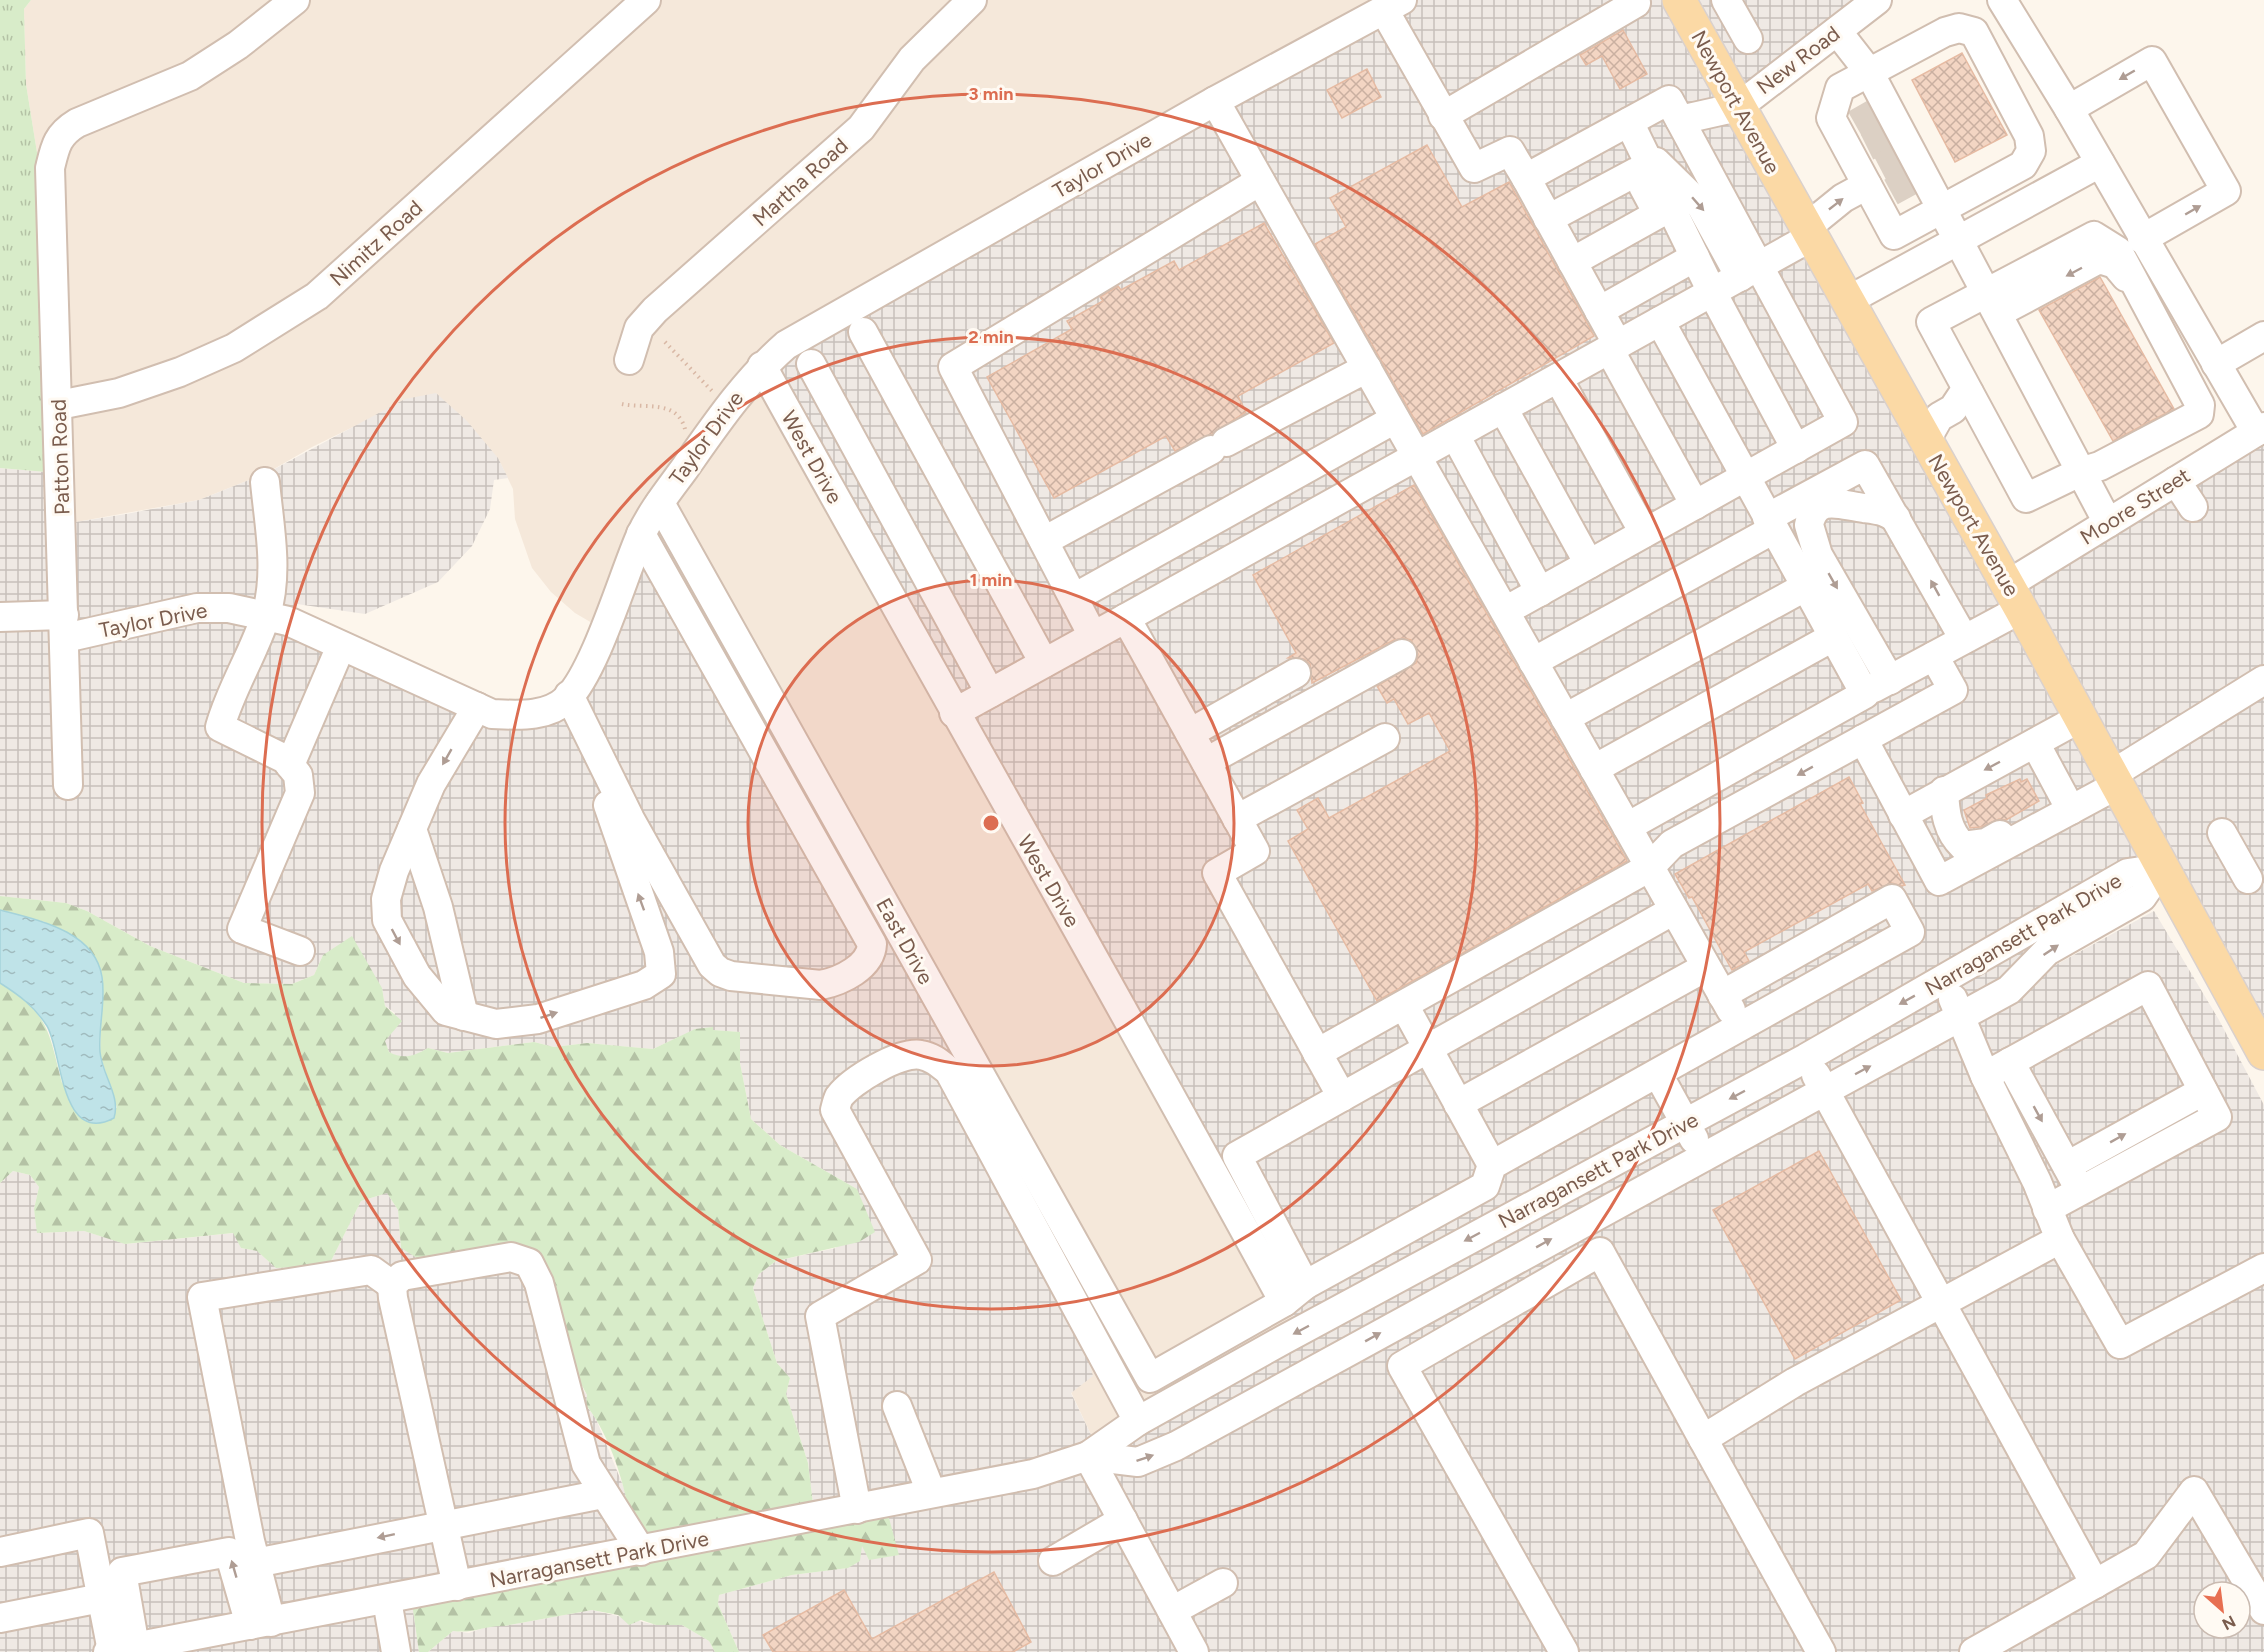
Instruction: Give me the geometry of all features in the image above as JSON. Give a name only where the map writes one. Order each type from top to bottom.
[{"type":"main road","name":"Newport Avenue","points":[[1681,1],[2014,597],[2264,1053]]},
{"type":"street","name":"Patton Road","points":[[68,785],[59,405],[50,168],[55,143],[63,131],[77,123],[190,75],[237,45],[295,0]]},
{"type":"street","name":"Nimitz Road","points":[[59,405],[119,393],[180,372],[234,348],[317,296],[646,0]]},
{"type":"street","name":"Martha Road","points":[[629,360],[639,328],[655,310],[861,128],[912,59],[972,0]]},
{"type":"street","points":[[1443,116],[1636,3],[1634,0]]},
{"type":"street","points":[[1726,0],[1749,39]]},
{"type":"street","name":"New Road","points":[[1680,120],[1738,106],[1877,0]]},
{"type":"street","points":[[2002,0],[2069,109],[2216,364],[2260,429]]},
{"type":"street","points":[[1393,5],[1443,116],[1474,168],[1510,151],[1599,311],[1613,347],[1695,505]]},
{"type":"street","name":"Taylor Drive","points":[[0,617],[64,626],[197,608],[229,608],[288,621],[492,714],[518,716],[544,712],[568,698],[586,672],[641,534],[660,503],[728,407],[762,366],[786,345],[1215,101],[1393,5]]},
{"type":"street","points":[[1837,31],[1869,72],[1882,155],[1894,235],[1941,210],[2023,165],[2031,151],[2029,136],[1974,32],[1959,28],[1945,32],[1869,72],[1840,88],[1831,118],[1882,155],[1941,210],[2108,523]]},
{"type":"street","points":[[2069,109],[2152,61],[2226,191],[2142,239]]},
{"type":"street","points":[[1526,178],[1669,100],[1749,272]]},
{"type":"street","points":[[1215,101],[1741,1028]]},
{"type":"street","points":[[1621,126],[1638,160],[1695,257],[1796,449]]},
{"type":"street","points":[[954,713],[1749,272],[1809,232],[1882,155]]},
{"type":"street","points":[[1548,219],[1638,160]]},
{"type":"street","points":[[1505,611],[1843,422],[1749,272],[1701,206],[1638,160]]},
{"type":"street","points":[[1572,262],[1658,214],[1638,160]]},
{"type":"street","points":[[1847,301],[2100,163]]},
{"type":"street","points":[[1093,636],[953,367],[1260,180]]},
{"type":"street","points":[[1599,311],[1695,257]]},
{"type":"street","points":[[2099,259],[2115,264],[2148,308],[2200,405],[2199,414],[2100,466],[2080,472],[2026,498],[1965,395],[1931,322],[1992,302],[2099,259]]},
{"type":"street","points":[[1660,321],[1770,523],[1802,553],[1890,680]]},
{"type":"street","points":[[863,333],[1044,663]]},
{"type":"street","points":[[2216,364],[2264,336]]},
{"type":"street","points":[[811,364],[990,693]]},
{"type":"street","name":"West Drive","points":[[762,366],[954,713],[1181,1114],[1294,1294]]},
{"type":"street","points":[[1044,541],[1367,368]]},
{"type":"street","points":[[1558,378],[1644,533]]},
{"type":"street","points":[[1904,401],[1929,403],[1947,395],[1965,395]]},
{"type":"street","points":[[1926,440],[1939,417],[1953,409],[1965,395]]},
{"type":"street","points":[[1503,408],[1589,564]]},
{"type":"street","points":[[1074,598],[1395,419]]},
{"type":"street","name":"Moore Street","points":[[1627,827],[1964,639],[2108,523],[2260,429]]},
{"type":"street","points":[[1455,435],[1540,592]]},
{"type":"street","points":[[1533,662],[1865,465],[1887,514],[1964,639]]},
{"type":"street","points":[[2176,481],[2193,507]]},
{"type":"street","points":[[265,482],[273,570],[266,615],[220,727],[285,759],[298,775],[300,793],[242,929],[300,951]]},
{"type":"street","points":[[1865,694],[1806,586],[1802,553],[1810,518],[1818,508],[1830,502],[1887,514]]},
{"type":"street","name":"East Drive","points":[[660,503],[1150,1378],[1294,1294]]},
{"type":"street","points":[[568,698],[630,819],[712,965],[720,972],[731,976],[821,986],[832,983],[867,962],[872,953],[872,944],[641,534]]},
{"type":"street","points":[[1565,718],[1806,586]]},
{"type":"street","points":[[1126,618],[1255,851],[1217,873],[1342,1097]]},
{"type":"street","points":[[1594,769],[1833,637]]},
{"type":"street","points":[[290,765],[341,646]]},
{"type":"street","points":[[1206,762],[1402,654]]},
{"type":"street","points":[[1317,1053],[1650,867],[1672,844],[1953,690],[1934,656]]},
{"type":"street","points":[[1190,733],[1296,673]]},
{"type":"street","points":[[1859,741],[1939,881],[2065,814],[2264,680]]},
{"type":"street","points":[[477,707],[431,784],[386,899],[387,920],[417,976],[446,1011],[496,1024],[538,1019],[644,985],[661,974],[659,952],[596,770],[568,698]]},
{"type":"street","points":[[1903,815],[1944,798],[2080,718]]},
{"type":"street","points":[[1237,819],[1385,738]]},
{"type":"street","points":[[2035,743],[2065,814]]},
{"type":"street","points":[[1944,798],[1946,817],[1954,838],[1963,846],[1986,843],[2036,813],[2065,814]]},
{"type":"street","points":[[412,830],[438,907],[464,1016]]},
{"type":"street","points":[[2222,834],[2248,879]]},
{"type":"street","name":"Narragansett Park Drive","points":[[118,1650],[1033,1474],[1088,1456],[1138,1421],[1283,1340],[1806,1058],[2128,873],[2162,868]]},
{"type":"street","name":"Narragansett Park Drive","points":[[1088,1456],[1138,1462],[1176,1446],[1961,1017],[2009,990],[2047,951],[2142,897],[2162,868]]},
{"type":"street","points":[[1674,910],[1237,1156],[1294,1294],[1485,1186],[1492,1165],[1910,932],[1892,899],[1722,995]]},
{"type":"street","points":[[1458,1104],[1706,967]]},
{"type":"street","points":[[1944,980],[1961,1017],[2067,1166],[2081,1191]]},
{"type":"street","points":[[1998,1069],[2148,986],[2217,1117],[2047,1209]]},
{"type":"street","points":[[1404,1005],[1492,1165]]},
{"type":"street","points":[[857,1509],[820,1316],[917,1260],[835,1110],[838,1098],[856,1082],[903,1056],[919,1054],[933,1058],[949,1071],[1138,1421]]},
{"type":"street","points":[[1806,1058],[2095,1584]]},
{"type":"street","points":[[1998,1069],[2037,1182],[2060,1239],[2120,1344],[2264,1268]]},
{"type":"street","points":[[1658,1074],[1704,1156]]},
{"type":"street","points":[[2067,1166],[2203,1091]]},
{"type":"street","points":[[1583,1222],[1821,1652]]},
{"type":"street","points":[[1703,1439],[1795,1382],[1940,1301],[2060,1239]]},
{"type":"street","points":[[1564,1652],[1402,1366],[1600,1252]]},
{"type":"street","points":[[392,1285],[402,1276],[511,1257],[529,1263],[539,1283],[586,1464],[641,1551]]},
{"type":"street","points":[[260,1624],[256,1563],[202,1297],[371,1270],[392,1285],[457,1586]]},
{"type":"street","points":[[897,1406],[931,1492]]},
{"type":"street","points":[[1088,1456],[1194,1652]]},
{"type":"street","points":[[1974,1652],[2146,1555],[2194,1491],[2264,1610]]},
{"type":"street","points":[[256,1563],[603,1494]]},
{"type":"street","points":[[1053,1561],[1123,1520]]},
{"type":"street","points":[[0,1552],[88,1533],[101,1598],[118,1650]]},
{"type":"street","points":[[118,1650],[122,1572],[218,1554],[229,1552],[260,1624]]},
{"type":"street","points":[[1172,1611],[1223,1583]]},
{"type":"street","points":[[0,1618],[101,1598]]},
{"type":"street","points":[[387,1600],[396,1652]]},
{"type":"path","points":[[665,342],[728,407]]},
{"type":"path","points":[[622,404],[667,408],[682,421],[686,438]]},
{"type":"shaded area","points":[[31,0],[1384,0],[1188,1126],[1297,1325],[1093,1439],[1071,1392],[1086,1355],[1116,1328],[604,630],[575,613],[551,592],[532,568],[515,519],[513,489],[498,458],[353,427],[267,473],[199,500],[76,522],[61,519],[39,165],[26,84],[24,9]]},
{"type":"shaded area","points":[[1384,0],[1862,0],[1737,98],[1998,574],[2264,422],[2264,1056],[2167,882],[2012,989],[2154,911],[2219,1020],[2264,1105],[2264,1652],[739,1652],[718,1604],[719,1595],[792,1575],[848,1568],[862,1544],[887,1559],[814,1512],[808,1463],[786,1394],[790,1378],[777,1363],[753,1288],[759,1274],[776,1261],[836,1248],[857,1189],[780,1145],[751,1119],[740,1063],[740,1032],[696,1029],[653,1049],[587,1043],[554,1047],[534,1042],[448,1053],[428,1048],[414,1056],[398,1057],[389,1052],[385,1041],[395,1013],[385,1006],[382,988],[336,949],[323,955],[314,975],[292,984],[244,983],[150,946],[87,911],[66,903],[0,896],[0,468],[58,473],[61,519],[76,522],[126,514],[199,500],[267,473],[405,399],[436,393],[467,421],[498,458],[508,478],[494,480],[490,509],[472,546],[438,582],[365,614],[297,604],[292,623],[416,681],[531,709],[569,685],[651,514],[1117,1327],[1087,1354],[1093,1376],[1071,1393],[1093,1439],[1297,1325],[758,361]]},
{"type":"shaded area","points":[[13,1171],[30,1175],[39,1187],[34,1209],[38,1233],[84,1231],[126,1244],[234,1233],[241,1248],[257,1251],[276,1268],[331,1261],[361,1201],[387,1193],[398,1210],[401,1248],[526,1251],[556,1350],[587,1395],[586,1405],[596,1419],[628,1498],[635,1544],[410,1589],[419,1652],[0,1652],[0,1183]]},
{"type":"shaded area","points":[[592,1610],[656,1625],[682,1625],[709,1641],[715,1652],[428,1652],[453,1631],[469,1633],[492,1625],[504,1626]]},
{"type":"green space","points":[[0,0],[31,0],[24,9],[26,84],[39,165],[58,473],[0,468]]},
{"type":"green space","points":[[0,896],[66,903],[87,911],[150,946],[244,983],[292,984],[314,975],[323,955],[352,936],[382,988],[385,1006],[402,1021],[385,1041],[389,1052],[399,1056],[413,1055],[428,1048],[448,1053],[534,1042],[554,1047],[587,1043],[653,1049],[695,1029],[713,1027],[713,1030],[740,1032],[740,1063],[751,1119],[780,1145],[857,1189],[875,1232],[859,1242],[776,1261],[759,1274],[753,1288],[777,1363],[790,1378],[786,1394],[808,1463],[814,1512],[886,1507],[899,1555],[869,1560],[862,1546],[860,1561],[848,1568],[792,1575],[719,1595],[718,1604],[739,1652],[715,1652],[709,1641],[682,1625],[656,1625],[641,1620],[629,1625],[618,1615],[592,1610],[504,1626],[453,1631],[428,1652],[419,1652],[410,1589],[635,1544],[619,1471],[605,1436],[586,1405],[587,1395],[579,1380],[556,1350],[527,1251],[417,1258],[401,1248],[398,1210],[387,1193],[361,1201],[331,1261],[311,1264],[312,1266],[276,1268],[257,1251],[241,1248],[233,1233],[125,1244],[84,1231],[37,1233],[34,1209],[39,1187],[30,1175],[13,1171],[0,1183],[0,983],[28,1004],[44,1024],[62,1083],[117,1108],[100,1054],[102,977],[45,922],[0,910]]},
{"type":"water","points":[[0,910],[47,923],[63,930],[77,938],[97,961],[103,986],[100,1052],[115,1102],[114,1118],[96,1123],[83,1119],[73,1108],[66,1092],[47,1026],[26,1002],[0,983]]},
{"type":"building","points":[[1623,30],[1647,74],[1620,89],[1602,56],[1586,65],[1580,55]]},
{"type":"building","points":[[1962,53],[2007,135],[1955,162],[1912,80]]},
{"type":"building","points":[[1367,69],[1381,97],[1342,118],[1327,90]]},
{"type":"building","points":[[1427,145],[1462,207],[1509,182],[1594,336],[1423,434],[1315,244],[1346,227],[1330,198]]},
{"type":"building","points":[[1264,223],[1334,343],[1238,396],[1246,412],[1212,434],[1175,451],[1166,436],[1054,498],[987,377],[1072,329],[1067,321],[1103,301],[1100,297],[1118,286],[1121,290],[1174,261],[1179,270]]},
{"type":"building","points":[[2100,277],[2174,409],[2113,441],[2039,310]]},
{"type":"building","points":[[1414,485],[1627,861],[1377,1001],[1288,841],[1308,829],[1297,810],[1318,798],[1329,818],[1450,751],[1429,713],[1408,724],[1394,699],[1387,703],[1377,686],[1416,663],[1418,654],[1411,640],[1403,638],[1394,640],[1312,683],[1310,664],[1304,659],[1288,658],[1296,653],[1253,575]]},
{"type":"building","points":[[1849,777],[1863,803],[1860,804],[1905,885],[1892,883],[1872,891],[1868,884],[1744,952],[1749,961],[1732,970],[1692,897],[1689,898],[1675,874]]},
{"type":"building","points":[[2020,779],[2021,782],[2027,779],[2039,801],[2006,820],[1999,819],[1981,827],[1970,828],[1964,810],[1987,798],[1986,795]]},
{"type":"building","points":[[1819,1151],[1901,1300],[1795,1359],[1713,1210]]},
{"type":"building","points":[[994,1572],[1031,1642],[1013,1652],[773,1652],[763,1635],[844,1590],[872,1639]]},
{"type":"tunnel","points":[[1855,124],[1876,112]]},
{"type":"tunnel","points":[[1867,147],[1889,136]]},
{"type":"tunnel","points":[[1880,168],[1901,157]]},
{"type":"tunnel","points":[[1891,192],[1913,180]]}]
